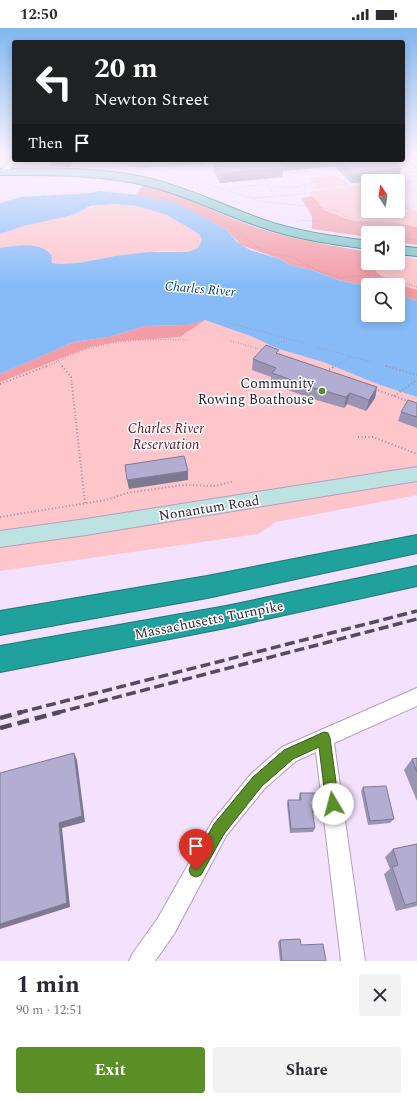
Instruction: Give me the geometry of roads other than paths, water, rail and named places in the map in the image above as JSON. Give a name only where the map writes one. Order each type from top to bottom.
[{"type":"highway","points":[[0,623],[200,588],[417,544]]},
{"type":"highway","name":"Massachusetts Turnpike","points":[[0,659],[226,617],[417,576]]},
{"type":"main road","points":[[200,199],[278,228],[323,238],[361,244]]},
{"type":"main road","points":[[405,251],[417,252]]},
{"type":"main road","name":"Nonantum Road","points":[[0,539],[109,524],[417,474]]},
{"type":"street","points":[[140,961],[166,926],[219,829],[258,781],[289,754],[417,696]]},
{"type":"street","points":[[324,738],[353,961]]},
{"type":"water","name":"Charles River","points":[[16,199],[154,199],[177,203],[227,230],[237,242],[250,250],[280,259],[290,265],[315,271],[338,280],[361,285],[361,322],[405,322],[405,297],[417,301],[417,397],[380,385],[323,362],[279,349],[253,337],[205,320],[188,325],[145,326],[109,337],[74,342],[0,374],[0,248],[26,245],[40,247],[51,255],[52,263],[61,264],[79,263],[115,256],[149,252],[188,252],[198,248],[202,240],[199,234],[167,215],[137,206],[113,204],[90,206],[73,215],[24,226],[0,234],[0,203]]},
{"type":"railway","points":[[18,713],[417,611]]},
{"type":"railway","points":[[56,713],[417,619]]},
{"type":"railway","points":[[0,718],[22,712]]},
{"type":"railway","points":[[0,728],[60,712]]},
{"type":"place","name":"Community Rowing Boathouse","points":[[322,391]]},
{"type":"park label","name":"Charles River Reservation","points":[[166,436]]}]
